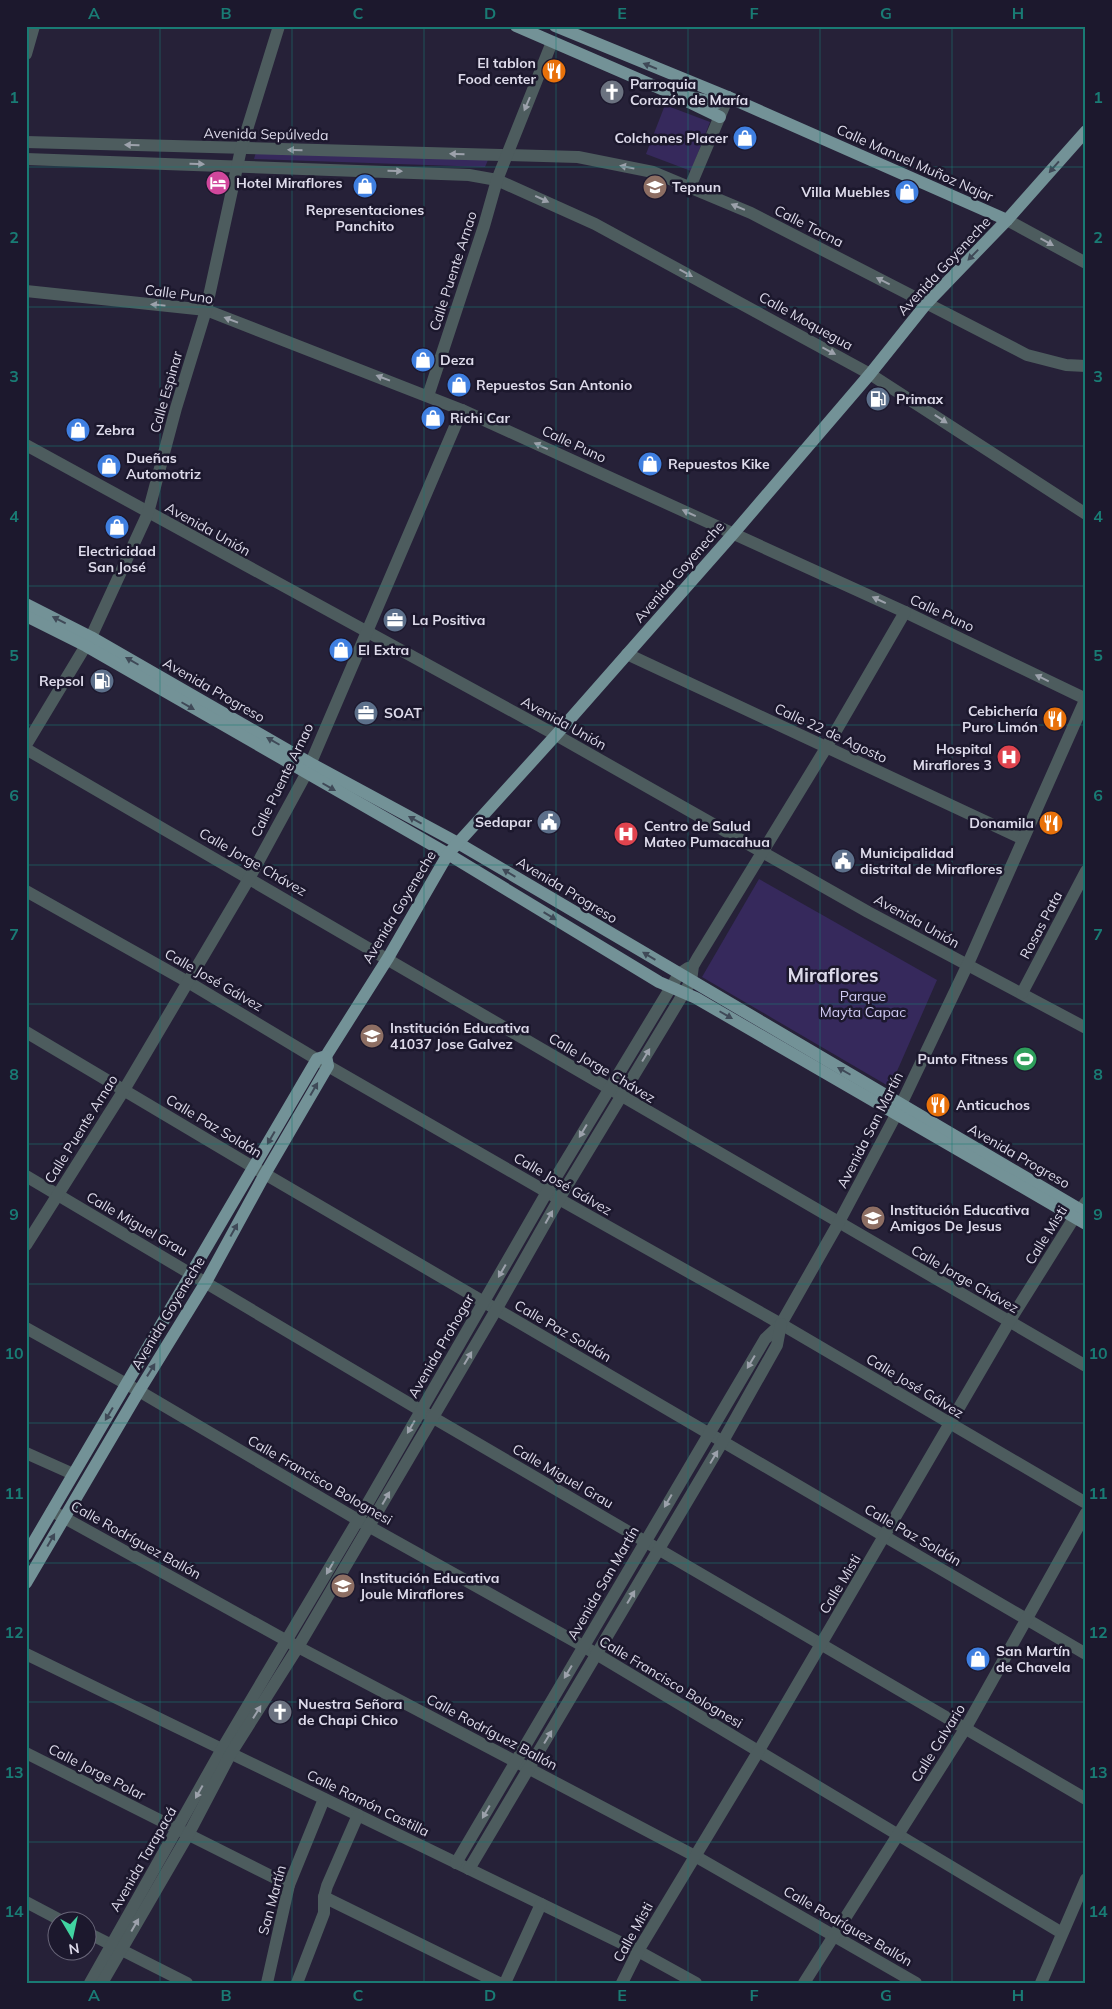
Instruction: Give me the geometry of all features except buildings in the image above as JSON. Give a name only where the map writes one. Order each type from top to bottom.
[{"type":"main road","points":[[516,26],[666,91],[720,117]]},
{"type":"main road","points":[[552,42],[556,26]]},
{"type":"main road","name":"Calle Manuel Muñoz Najar","points":[[556,26],[728,97],[1007,220]]},
{"type":"main road","points":[[666,91],[717,103],[728,97]]},
{"type":"main road","name":"Avenida Goyeneche","points":[[26,1555],[191,1273],[259,1171],[324,1060],[388,958],[448,854],[556,736],[733,534],[870,374],[926,304],[1007,220],[1086,131]]},
{"type":"main road","name":"Avenida Progreso","points":[[26,604],[88,642],[308,768],[671,987],[899,1109],[1081,1210],[1086,1224]]},
{"type":"main road","name":"Avenida Progreso","points":[[26,616],[88,642]]},
{"type":"main road","name":"Avenida Progreso","points":[[308,768],[458,843],[691,981],[899,1109]]},
{"type":"main road","name":"Avenida Goyeneche","points":[[26,1582],[138,1391],[206,1282],[259,1171]]},
{"type":"street","points":[[27,46],[34,26]]},
{"type":"street","name":"Calle Espinar","points":[[26,747],[88,642],[148,513],[176,408],[206,310],[242,149],[279,26]]},
{"type":"street","name":"Calle Puente Arnao","points":[[428,396],[484,226],[497,180],[552,42]]},
{"type":"street","points":[[690,187],[728,97]]},
{"type":"street","name":"Avenida Sepúlveda","points":[[26,142],[506,155]]},
{"type":"street","points":[[85,161],[87,144]]},
{"type":"street","name":"Calle Tacna","points":[[506,155],[578,157],[653,172],[751,213],[1027,355],[1066,365],[1086,366]]},
{"type":"street","points":[[26,159],[469,174],[497,180]]},
{"type":"street","name":"Calle Moquegua","points":[[497,180],[595,224],[870,374],[1086,514]]},
{"type":"street","name":"Calle Manuel Muñoz Najar","points":[[1007,220],[1086,263]]},
{"type":"street","name":"Calle Puno","points":[[26,291],[206,310],[462,410],[905,612],[1086,699]]},
{"type":"street","name":"Calle Puente Arnao","points":[[26,1245],[124,1090],[188,982],[250,877],[308,768],[462,410]]},
{"type":"street","name":"Avenida Unión","points":[[26,445],[556,736],[967,966],[1086,1028]]},
{"type":"street","name":"Avenida Prohogar","points":[[227,1751],[293,1644],[370,1527],[432,1417],[496,1310],[608,1089],[679,974],[692,966],[826,748],[905,612]]},
{"type":"street","name":"Calle 22 de Agosto","points":[[627,654],[1023,839]]},
{"type":"street","name":"Avenida San Martín","points":[[456,1862],[765,1339],[781,1324],[839,1222],[899,1109],[967,966],[1086,699]]},
{"type":"street","name":"Calle Jorge Chávez","points":[[26,747],[388,958],[621,1097],[1086,1366]]},
{"type":"street","name":"Rosas Pata","points":[[1022,993],[1082,888],[1086,871]]},
{"type":"street","name":"Calle José Gálvez","points":[[26,891],[324,1060],[553,1196],[781,1324],[1086,1503]]},
{"type":"street","name":"Avenida Prohogar","points":[[293,1644],[358,1520],[420,1410],[484,1303],[553,1196],[621,1097],[691,981],[692,966]]},
{"type":"street","name":"Calle Paz Soldán","points":[[26,1032],[259,1171],[1086,1654]]},
{"type":"street","name":"Calle Miguel Grau","points":[[26,1176],[420,1410],[1086,1799]]},
{"type":"street","name":"Calle Misti","points":[[622,1983],[638,1951],[758,1752],[1009,1322],[1081,1210]]},
{"type":"street","name":"Avenida San Martín","points":[[469,1869],[723,1441],[777,1345],[781,1324]]},
{"type":"street","name":"Calle Francisco Bolognesi","points":[[26,1328],[126,1384],[370,1527],[597,1654],[1062,1933]]},
{"type":"street","points":[[26,1453],[73,1474]]},
{"type":"street","name":"Calle Rodríguez Ballón","points":[[52,1511],[293,1644],[695,1856],[916,1983]]},
{"type":"street","name":"Calle Calvario","points":[[804,1983],[965,1729],[1086,1513]]},
{"type":"street","name":"Calle Ramón Castilla","points":[[26,1654],[638,1951],[696,1983]]},
{"type":"street","name":"Avenida Tarapacá","points":[[90,1983],[116,1948],[227,1751]]},
{"type":"street","name":"Calle Jorge Polar","points":[[26,1753],[289,1885]]},
{"type":"street","name":"San Martín","points":[[267,1983],[289,1885],[324,1798]]},
{"type":"street","points":[[297,1983],[324,1913],[324,1897],[327,1886],[358,1815]]},
{"type":"street","points":[[1041,1983],[1086,1879]]},
{"type":"street","points":[[324,1897],[499,1983]]},
{"type":"street","points":[[26,1902],[48,1914]]},
{"type":"street","points":[[505,1983],[541,1904]]},
{"type":"street","points":[[98,1938],[187,1983]]},
{"type":"street","name":"Avenida Tarapacá","points":[[102,1983],[116,1948]]},
{"type":"green space","points":[[665,105],[710,122],[691,171],[646,154]]},
{"type":"green space","points":[[257,149],[488,160],[485,167],[254,159]]},
{"type":"green space","name":"Parque Mayta Capac","points":[[759,879],[937,980],[890,1087],[702,977]]},
{"type":"place","name":"El tablon Food center","points":[[554,71]]},
{"type":"place","name":"Parroquia Corazón de María","points":[[612,92]]},
{"type":"place","name":"Colchones Placer","points":[[745,138]]},
{"type":"place","name":"Hotel Miraflores","points":[[218,183]]},
{"type":"place","name":"Representaciones Panchito","points":[[365,186]]},
{"type":"place","name":"Tepnun","points":[[655,187]]},
{"type":"place","name":"Villa Muebles","points":[[907,192]]},
{"type":"place","name":"Deza","points":[[423,360]]},
{"type":"place","name":"Repuestos San Antonio","points":[[459,385]]},
{"type":"place","name":"Primax","points":[[878,399]]},
{"type":"place","name":"Richi Car","points":[[433,418]]},
{"type":"place","name":"Zebra","points":[[78,430]]},
{"type":"place","name":"Repuestos Kike","points":[[650,464]]},
{"type":"place","name":"Dueñas Automotriz","points":[[109,466]]},
{"type":"place","name":"Electricidad San José","points":[[117,527]]},
{"type":"place","name":"La Positiva","points":[[395,620]]},
{"type":"place","name":"El Extra","points":[[341,650]]},
{"type":"place","name":"Repsol","points":[[102,681]]},
{"type":"place","name":"SOAT","points":[[366,713]]},
{"type":"place","name":"Cebichería Puro Limón","points":[[1055,719]]},
{"type":"place","name":"Hospital Miraflores 3","points":[[1009,757]]},
{"type":"place","name":"Sedapar","points":[[549,822]]},
{"type":"place","name":"Donamila","points":[[1051,823]]},
{"type":"place","name":"Centro de Salud Mateo Pumacahua","points":[[626,834]]},
{"type":"place","name":"Municipalidad distrital de Miraflores","points":[[843,861]]},
{"type":"place","name":"Institución Educativa 41037 Jose Galvez","points":[[372,1036]]},
{"type":"place","name":"Punto Fitness","points":[[1025,1059]]},
{"type":"place","name":"Anticuchos","points":[[938,1105]]},
{"type":"place","name":"Institución Educativa Amigos De Jesus","points":[[873,1218]]},
{"type":"place","name":"Institución Educativa Joule Miraflores","points":[[343,1586]]},
{"type":"place","name":"San Martín de Chavela","points":[[978,1659]]},
{"type":"place","name":"Nuestra Señora de Chapi Chico","points":[[280,1712]]},
{"type":"district","name":"Miraflores","points":[[833,975]]}]
